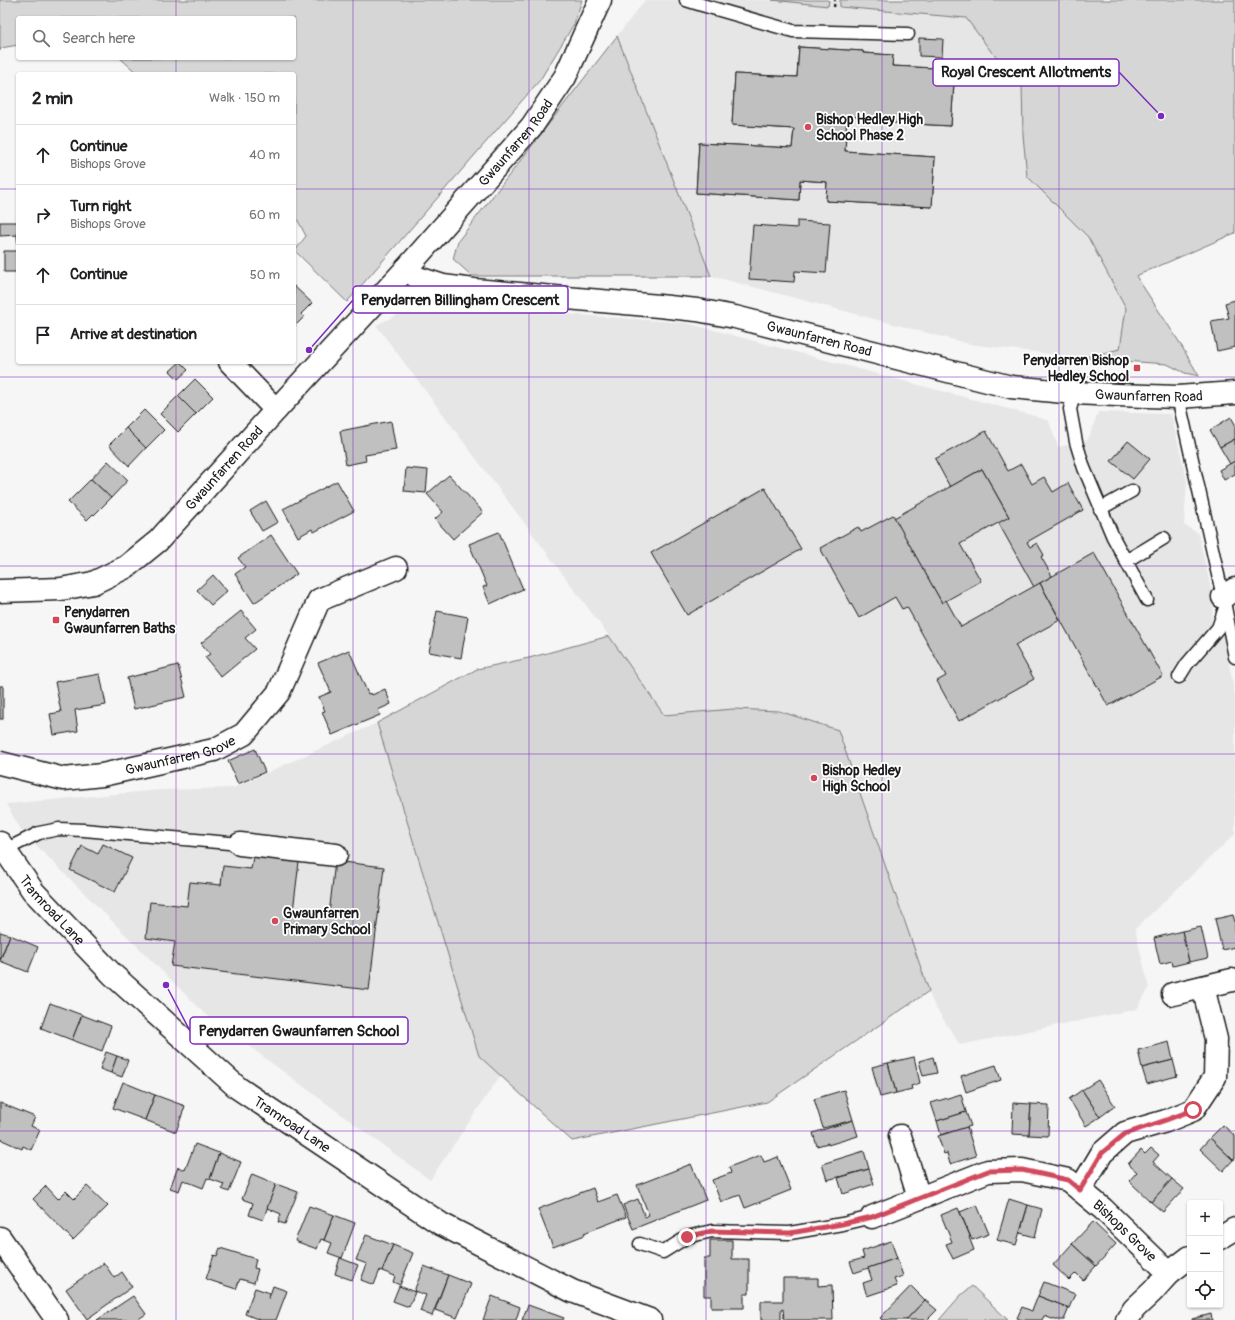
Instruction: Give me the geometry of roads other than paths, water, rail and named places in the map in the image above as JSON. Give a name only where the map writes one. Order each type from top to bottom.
[{"type":"street","name":"Gwaunfarren Road","points":[[0,591],[61,589],[93,583],[126,567],[158,541],[406,269],[532,126],[565,77],[600,0]]},
{"type":"street","name":"Gwaunfarren Road","points":[[406,269],[418,278],[443,286],[697,310],[735,317],[1012,387],[1075,393],[1178,397],[1235,393]]},
{"type":"street","points":[[232,364],[276,410]]},
{"type":"street","name":"Gwaunfarren Grove","points":[[0,763],[64,779],[102,776],[214,750],[244,734],[279,692],[319,600],[396,568]]},
{"type":"street","points":[[240,844],[336,855]]},
{"type":"street","name":"Tramroad Lane","points":[[3,846],[33,891],[112,974],[238,1088],[441,1224],[572,1291],[650,1320]]},
{"type":"street","points":[[1173,994],[1232,980]]},
{"type":"street","name":"Bishops Grove","points":[[1080,1190],[1102,1153],[1125,1134],[1193,1110],[1215,1078],[1216,1039],[1203,987]]},
{"type":"street","points":[[900,1136],[919,1198]]},
{"type":"street","name":"Bishops Grove","points":[[872,1217],[988,1171],[1022,1170],[1068,1180],[1103,1209],[1170,1272]]},
{"type":"street","points":[[1223,1236],[1235,1229]]},
{"type":"street","points":[[0,1238],[57,1320]]},
{"type":"street","points":[[1127,1320],[1134,1309],[1170,1272],[1187,1259]]},
{"type":"lane","points":[[686,0],[793,31],[908,34]]},
{"type":"lane","points":[[1075,393],[1070,409],[1076,442],[1084,468],[1100,510],[1147,600]]},
{"type":"lane","points":[[1178,397],[1228,598],[1235,657]]},
{"type":"lane","points":[[1100,510],[1132,491]]},
{"type":"lane","points":[[1126,561],[1164,538]]},
{"type":"lane","points":[[1179,677],[1187,664],[1218,628],[1228,598]]},
{"type":"lane","points":[[3,846],[39,833],[59,829],[240,844]]},
{"type":"lane","points":[[640,1244],[663,1252],[687,1237],[712,1231],[790,1233],[872,1217]]},
{"type":"place","name":"Royal Crescent Allotments","points":[[1161,116]]},
{"type":"place","name":"Bishop Hedley High School Phase 2","points":[[808,127]]},
{"type":"place","name":"Penydarren Billingham Crescent","points":[[309,350]]},
{"type":"place","name":"Penydarren Bishop Hedley School","points":[[1137,368]]},
{"type":"place","name":"Penydarren Gwaunfarren Baths","points":[[56,620]]},
{"type":"place","name":"Bishop Hedley High School","points":[[814,778]]},
{"type":"place","name":"Gwaunfarren Primary School","points":[[275,921]]},
{"type":"place","name":"Penydarren Gwaunfarren School","points":[[166,985]]}]
